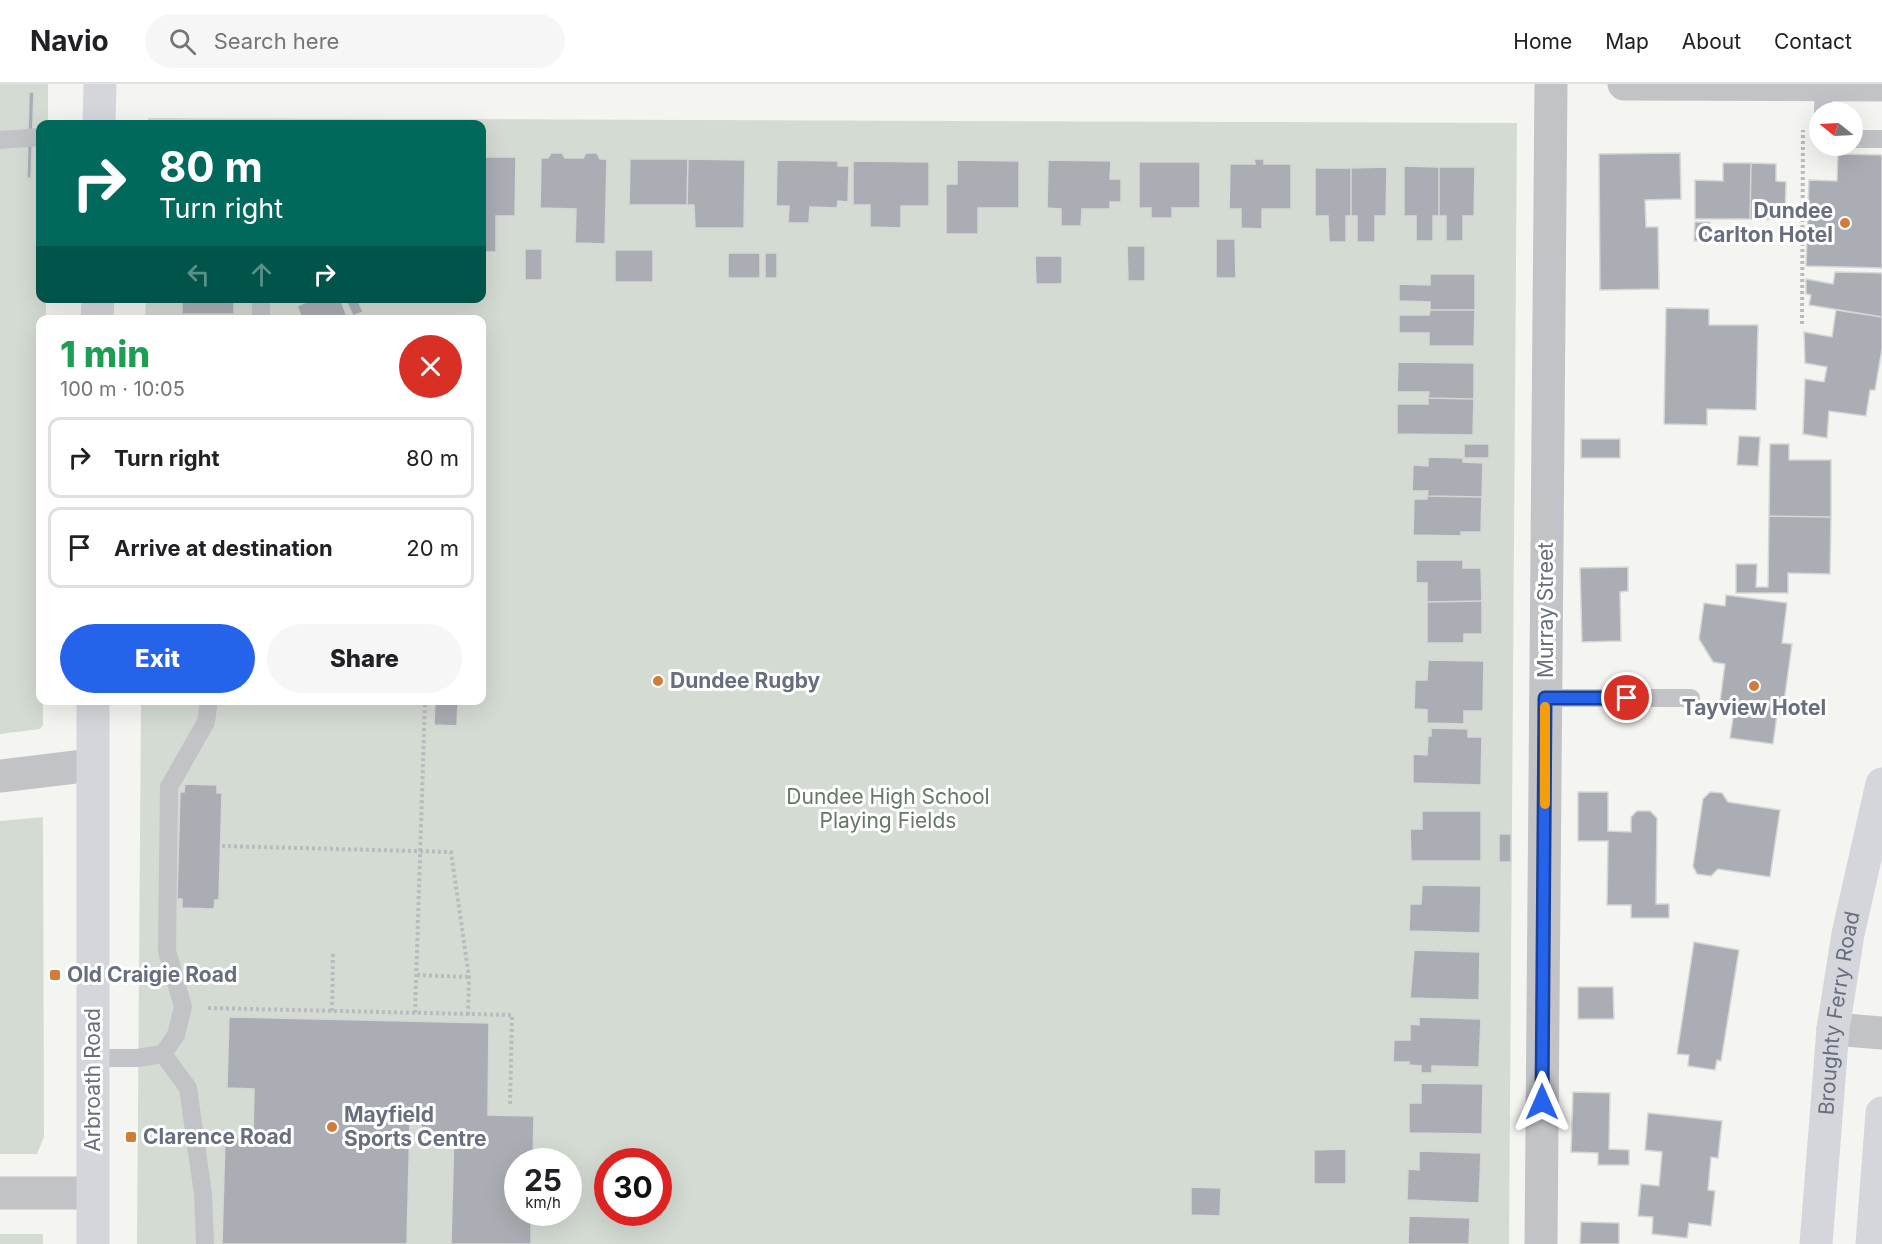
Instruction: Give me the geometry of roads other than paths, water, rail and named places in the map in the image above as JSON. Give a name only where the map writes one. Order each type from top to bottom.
[{"type":"main road","points":[[99,120],[100,84]]},
{"type":"main road","name":"Arbroath Road","points":[[93,705],[93,1244]]},
{"type":"main road","name":"Broughty Ferry Road","points":[[1816,1244],[1833,1029],[1848,934],[1882,784]]},
{"type":"main road","points":[[1872,1244],[1882,1113]]},
{"type":"street","name":"Murray Street","points":[[1541,1244],[1551,84]]},
{"type":"street","points":[[1624,84],[1817,94],[1882,85]]},
{"type":"street","points":[[0,776],[92,765]]},
{"type":"street","points":[[1833,1029],[1882,1033]]},
{"type":"street","points":[[0,1193],[92,1193]]},
{"type":"lane","points":[[0,140],[36,137]]},
{"type":"lane","points":[[1863,139],[1882,139]]},
{"type":"lane","points":[[1545,698],[1691,698]]},
{"type":"lane","points":[[94,1058],[137,1058],[163,1054],[176,1035],[183,1007],[167,951],[169,787],[207,722],[209,705]]},
{"type":"lane","points":[[163,1054],[188,1088],[203,1194],[205,1244]]},
{"type":"place","name":"Dundee Carlton Hotel","points":[[1845,223]]},
{"type":"place","name":"Dundee Rugby","points":[[658,681]]},
{"type":"place","name":"Tayview Hotel","points":[[1754,686]]},
{"type":"place","name":"Old Craigie Road","points":[[55,975]]},
{"type":"place","name":"Mayfield Sports Centre","points":[[332,1127]]},
{"type":"place","name":"Clarence Road","points":[[131,1137]]},
{"type":"park label","name":"Dundee High School Playing Fields","points":[[888,809]]}]
